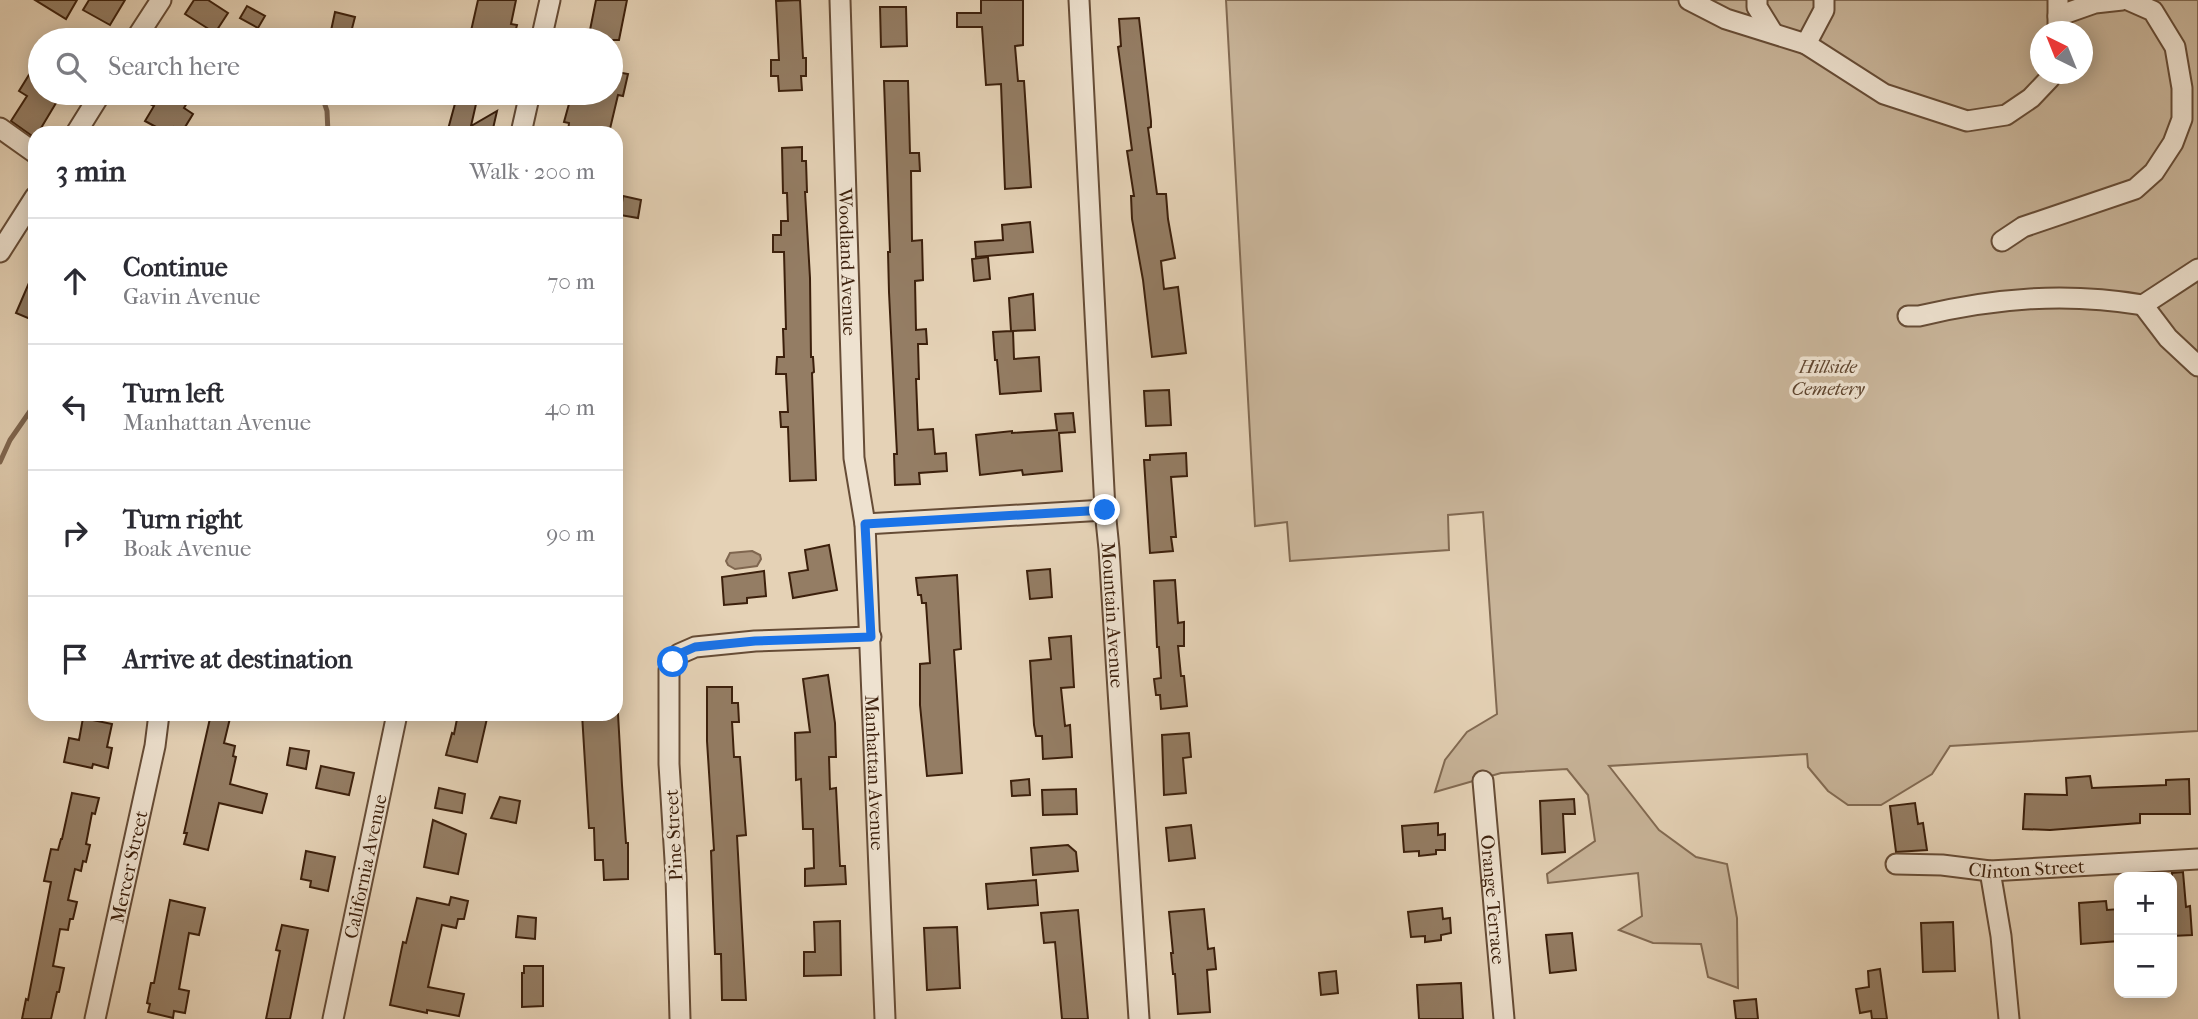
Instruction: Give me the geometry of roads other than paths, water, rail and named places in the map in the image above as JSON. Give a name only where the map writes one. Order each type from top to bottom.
[{"type":"street","points":[[143,28],[161,0]]},
{"type":"street","points":[[544,28],[550,0]]},
{"type":"street","name":"Woodland Avenue","points":[[840,0],[854,458],[865,524]]},
{"type":"street","name":"Mountain Avenue","points":[[1079,0],[1105,510],[1110,549],[1139,1019]]},
{"type":"street","points":[[1689,0],[1726,19],[1807,44],[1843,74],[1884,94],[1967,121],[2006,115],[2031,98],[2044,84]]},
{"type":"street","points":[[1757,0],[1757,7],[1773,33]]},
{"type":"street","points":[[1807,44],[1824,10],[1824,0]]},
{"type":"street","points":[[2058,16],[2095,3],[2122,0]]},
{"type":"street","points":[[2002,241],[2024,227],[2134,189],[2154,172],[2173,143],[2182,119],[2182,89],[2175,47],[2153,11],[2128,0]]},
{"type":"street","points":[[80,126],[94,105]]},
{"type":"street","points":[[523,126],[528,105]]},
{"type":"street","points":[[0,128],[28,148]]},
{"type":"street","points":[[0,252],[28,208]]},
{"type":"street","points":[[1908,316],[1992,301],[2037,298],[2096,298],[2143,305],[2198,270]]},
{"type":"street","points":[[2143,305],[2168,338],[2198,366]]},
{"type":"street","points":[[865,524],[1105,510]]},
{"type":"street","name":"Manhattan Avenue","points":[[865,524],[885,1019]]},
{"type":"street","name":"Pine Street","points":[[680,1019],[676,876],[669,764],[670,670],[673,662],[679,654],[695,647],[755,641],[871,637]]},
{"type":"street","name":"Mercer Street","points":[[95,1019],[155,746],[158,721]]},
{"type":"street","name":"California Avenue","points":[[333,1019],[396,721]]},
{"type":"street","name":"Orange Terrace","points":[[1483,781],[1504,1019]]},
{"type":"street","name":"Clinton Street","points":[[1896,864],[1942,865],[1990,871],[2198,859]]},
{"type":"street","points":[[1990,871],[2001,936],[2009,1019]]},
{"type":"waterway","points":[[325,105],[328,126]]},
{"type":"waterway","points":[[0,462],[10,440],[28,414]]},
{"type":"park label","name":"Hillside Cemetery","points":[[1828,377]]}]
